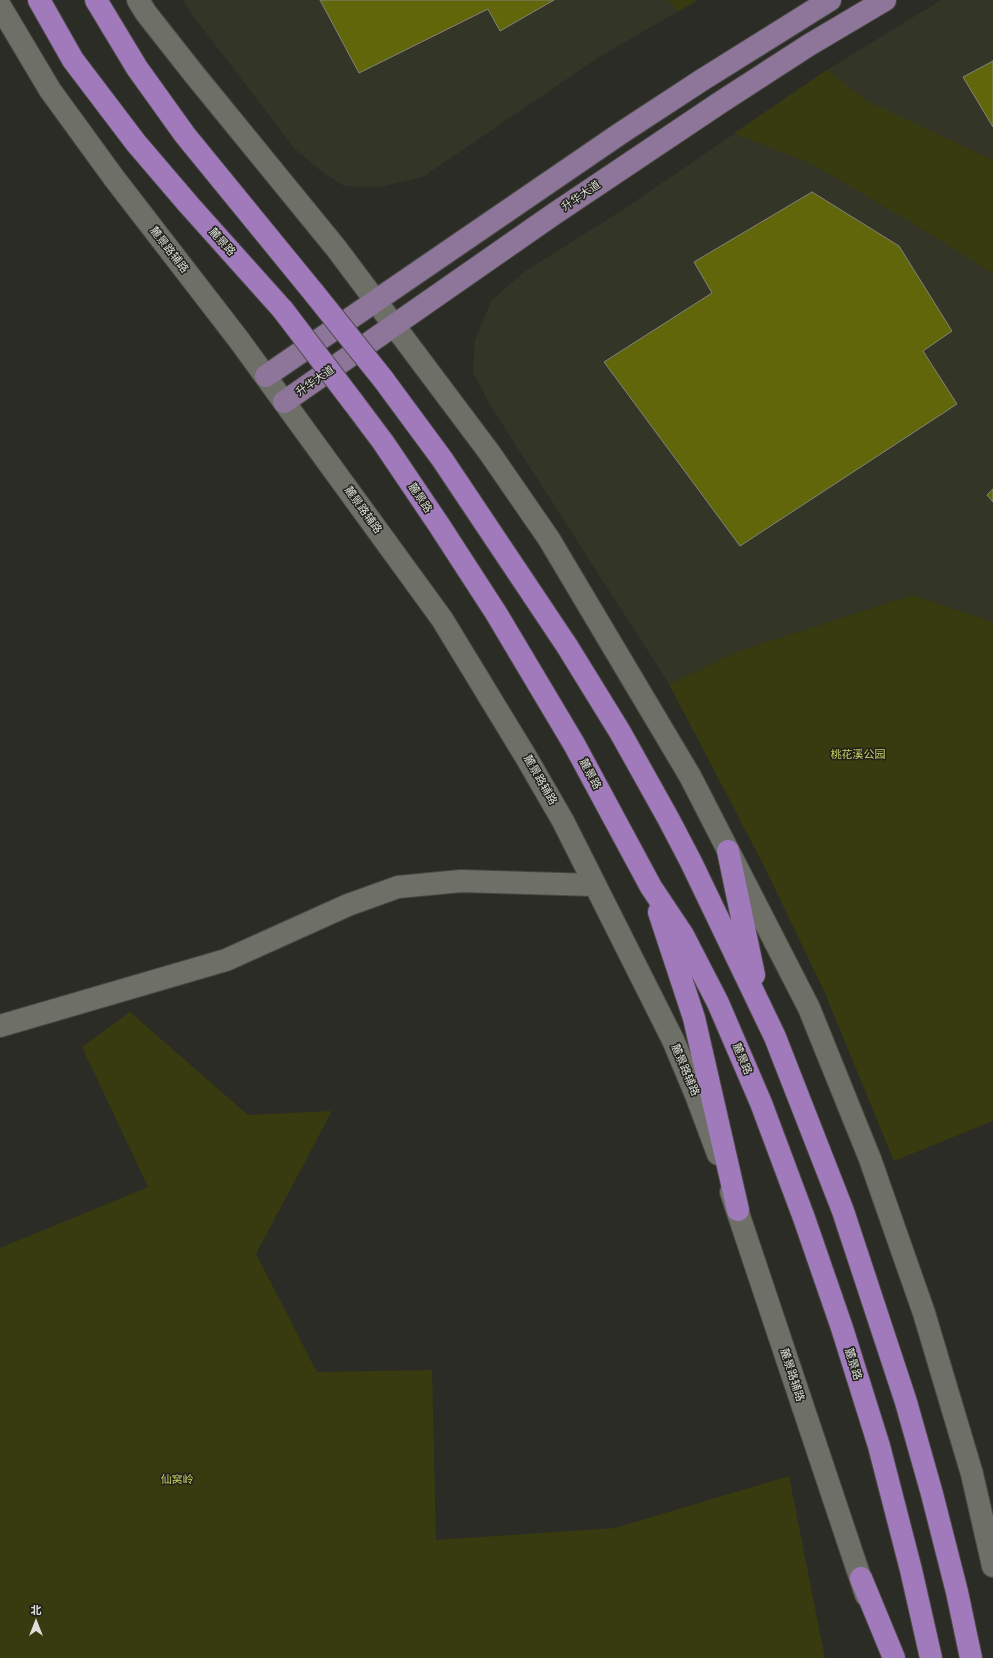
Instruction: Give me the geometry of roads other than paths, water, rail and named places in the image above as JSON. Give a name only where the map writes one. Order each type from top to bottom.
[{"type":"highway","name":"麓景路","points":[[39,0],[73,60],[136,143],[283,310],[383,442],[496,613],[574,744],[651,887],[683,935],[718,1003],[761,1103],[804,1218],[842,1328],[879,1446],[911,1570],[931,1658]]},
{"type":"highway","points":[[96,0],[137,68],[185,135],[314,292],[383,379],[442,459],[567,646],[620,732],[688,856],[775,1037],[843,1211],[906,1402],[932,1494],[957,1592],[971,1658]]},
{"type":"highway","points":[[728,851],[762,1010]]},
{"type":"highway","points":[[651,887],[694,1018],[738,1210]]},
{"type":"highway","points":[[861,1578],[894,1658]]},
{"type":"main road","points":[[266,376],[627,128],[830,0]]},
{"type":"main road","name":"升华大道","points":[[284,402],[554,214],[721,102],[809,45],[886,0]]},
{"type":"street","points":[[138,0],[146,13],[194,74],[336,248],[489,452],[549,539],[690,776],[809,1008],[870,1159],[924,1313],[972,1474],[993,1566]]},
{"type":"street","name":"麓景路辅路","points":[[0,6],[50,90],[114,178],[240,340],[442,619],[559,814],[672,1040],[696,1095],[738,1210],[824,1473],[861,1578],[883,1658]]},
{"type":"street","points":[[0,1026],[226,960],[348,905],[398,887],[461,881],[594,885]]},
{"type":"park label","name":"桃花溪公园","points":[[858,755]]},
{"type":"park label","name":"仙窝岭","points":[[177,1480]]}]
